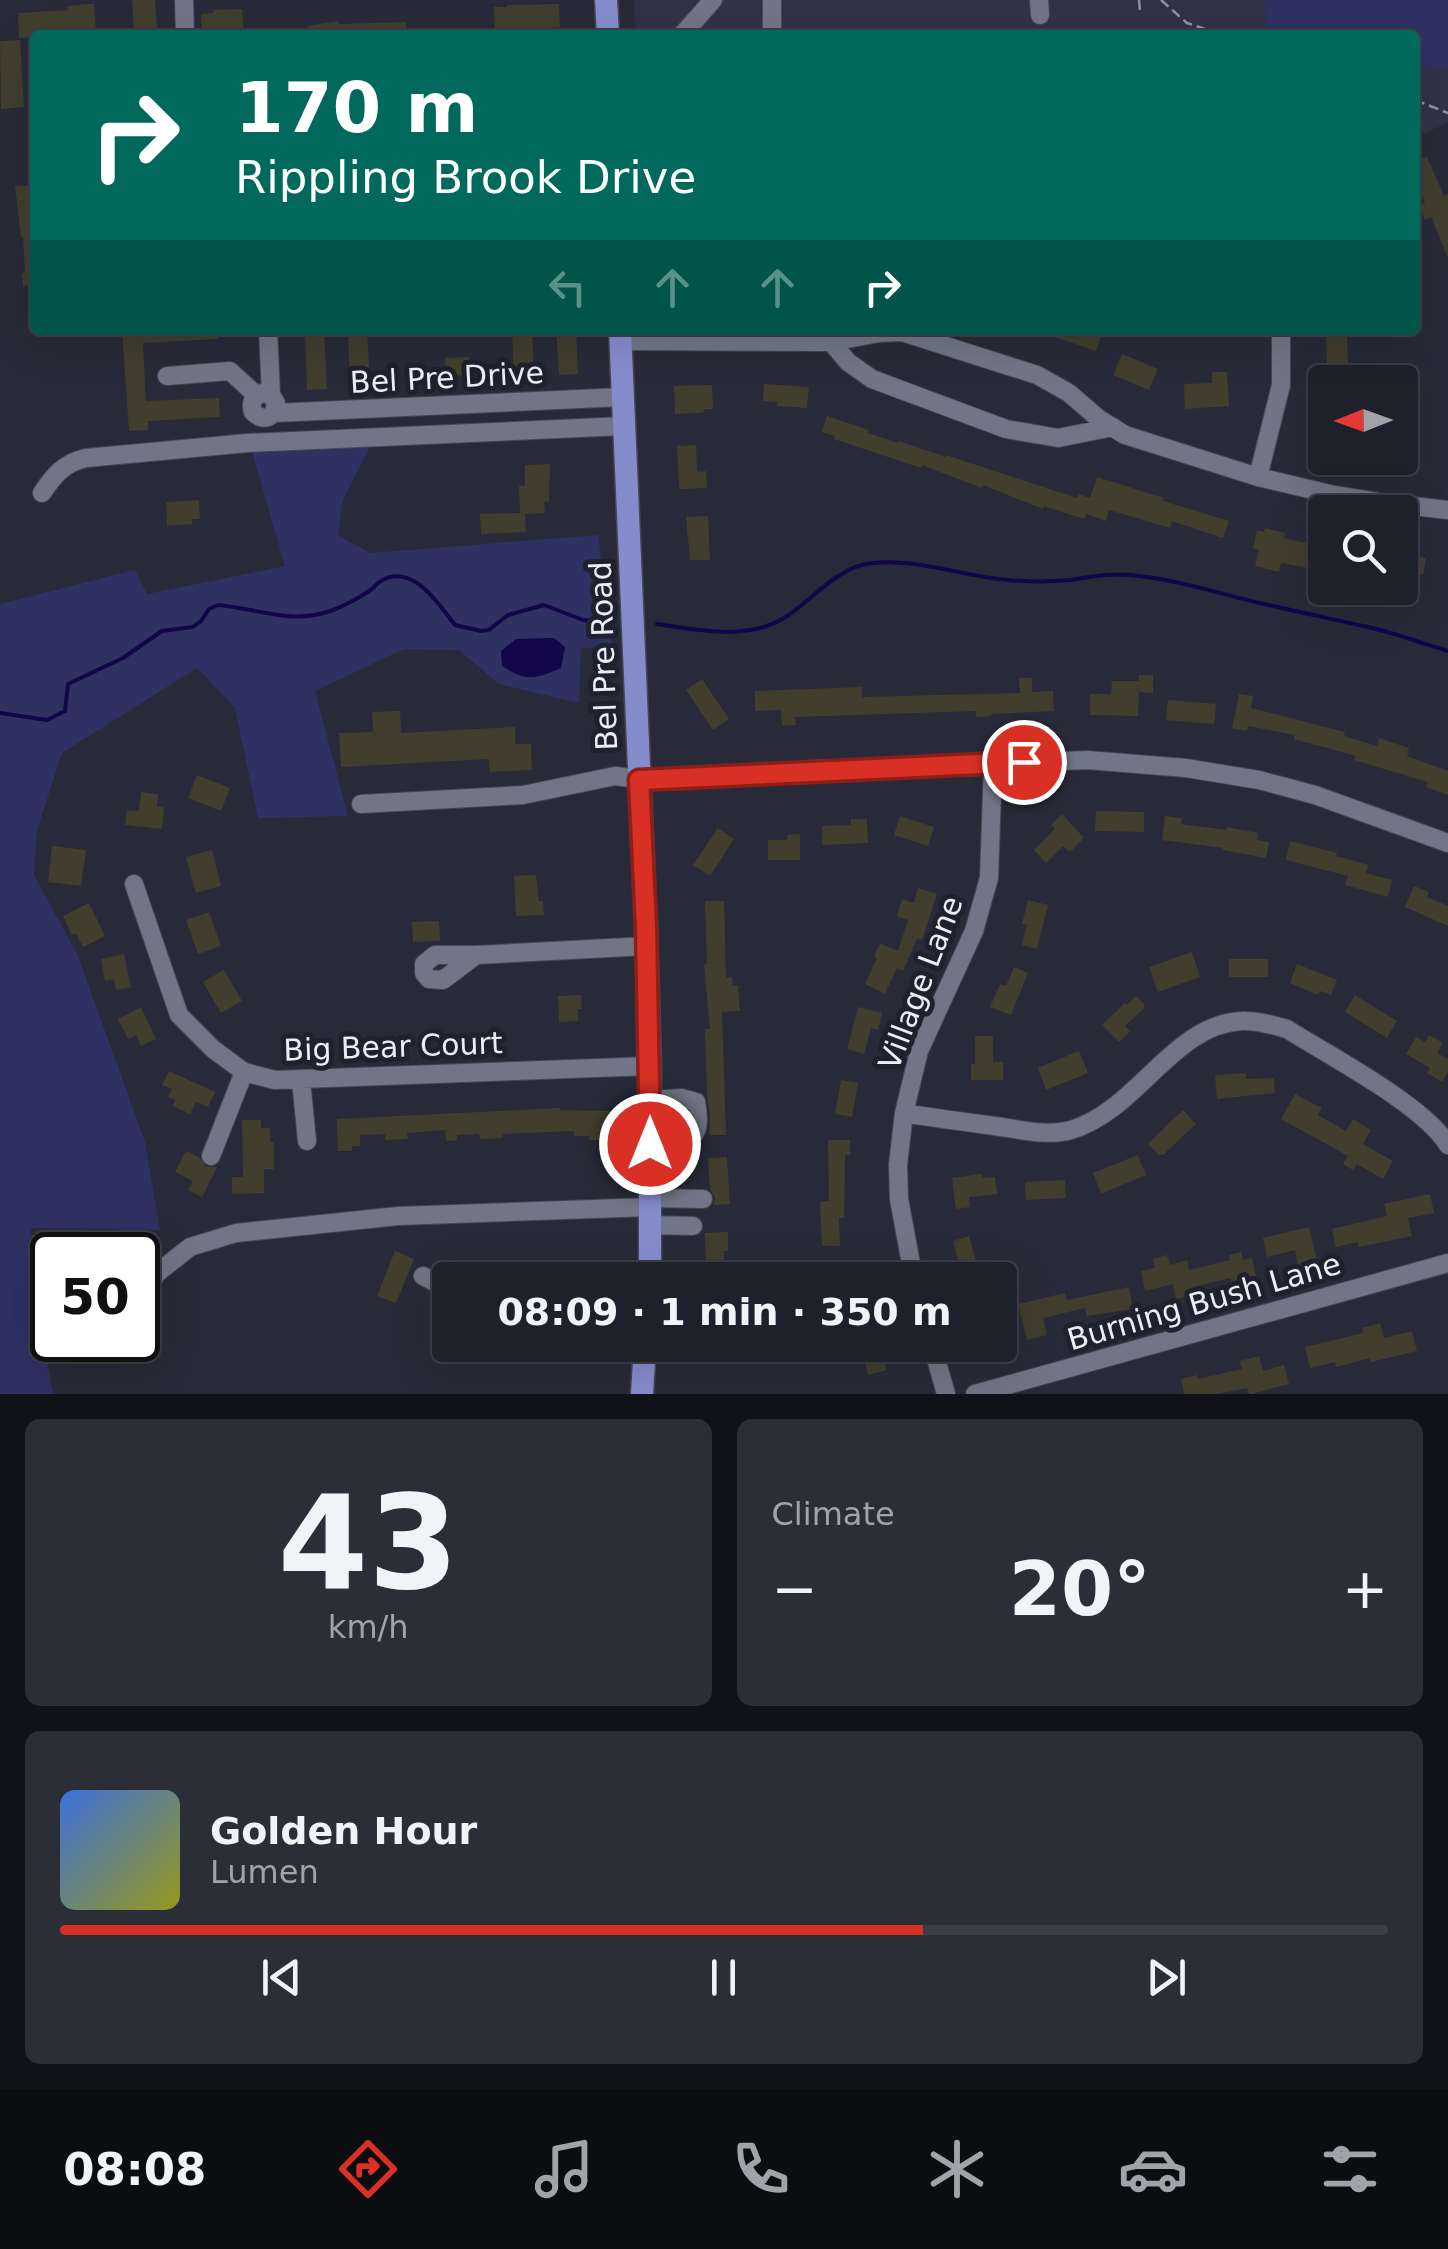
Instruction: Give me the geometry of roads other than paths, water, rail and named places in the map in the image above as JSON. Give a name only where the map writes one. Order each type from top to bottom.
[{"type":"main road","points":[[606,0],[608,30]]},
{"type":"main road","name":"Bel Pre Road","points":[[620,336],[647,946],[650,1262]]},
{"type":"main road","points":[[642,1394],[644,1362]]},
{"type":"street","points":[[184,0],[185,30]]},
{"type":"street","points":[[687,30],[713,0]]},
{"type":"street","points":[[772,0],[772,30]]},
{"type":"street","points":[[267,401],[268,335]]},
{"type":"street","points":[[620,336],[831,342],[868,335]]},
{"type":"street","points":[[911,335],[1038,376],[1069,393],[1125,435],[1258,477],[1378,502],[1448,510]]},
{"type":"street","points":[[1258,477],[1281,385],[1281,335]]},
{"type":"street","points":[[831,342],[848,362],[872,379],[1006,429],[1058,438],[1113,427]]},
{"type":"street","points":[[167,376],[230,371],[267,401]]},
{"type":"street","name":"Bel Pre Drive","points":[[267,401],[623,397]]},
{"type":"street","points":[[42,493],[56,472],[86,458],[246,443],[624,426]]},
{"type":"street","points":[[361,804],[523,795],[615,776],[639,780],[1087,760],[1186,768],[1259,780],[1315,795],[1448,844]]},
{"type":"street","name":"Village Lane","points":[[911,1262],[899,1199],[904,1113],[919,1051],[974,931],[988,878],[992,764]]},
{"type":"street","name":"Big Bear Court","points":[[134,884],[179,1016],[244,1072],[275,1080],[300,1080],[650,1066]]},
{"type":"street","points":[[476,955],[647,946]]},
{"type":"street","points":[[904,1113],[1037,1132],[1068,1131],[1100,1118],[1120,1104],[1186,1042],[1220,1025],[1242,1020],[1286,1029],[1406,1103],[1448,1144]]},
{"type":"street","points":[[211,1156],[244,1072]]},
{"type":"street","points":[[300,1080],[307,1141]]},
{"type":"street","points":[[650,1100],[689,1099],[696,1102],[698,1116],[693,1138],[679,1144],[650,1144]]},
{"type":"street","points":[[160,1271],[190,1248],[236,1232],[398,1216],[651,1210],[703,1199]]},
{"type":"street","points":[[651,1210],[693,1226]]},
{"type":"street","name":"Burning Bush Lane","points":[[976,1394],[1448,1262]]},
{"type":"street","points":[[423,1276],[432,1281]]},
{"type":"street","points":[[937,1362],[946,1394]]},
{"type":"waterway","points":[[657,624],[722,632],[770,625],[848,570],[890,562],[1024,581],[1115,575],[1147,577],[1378,629],[1448,651]]},
{"type":"waterway","points":[[0,713],[47,720],[65,711],[68,684],[123,658],[162,631],[193,627],[218,605],[286,616],[313,615],[342,606],[393,577],[404,577],[424,588],[455,625],[481,631],[489,630],[508,615],[544,605],[583,620],[612,622]]}]
